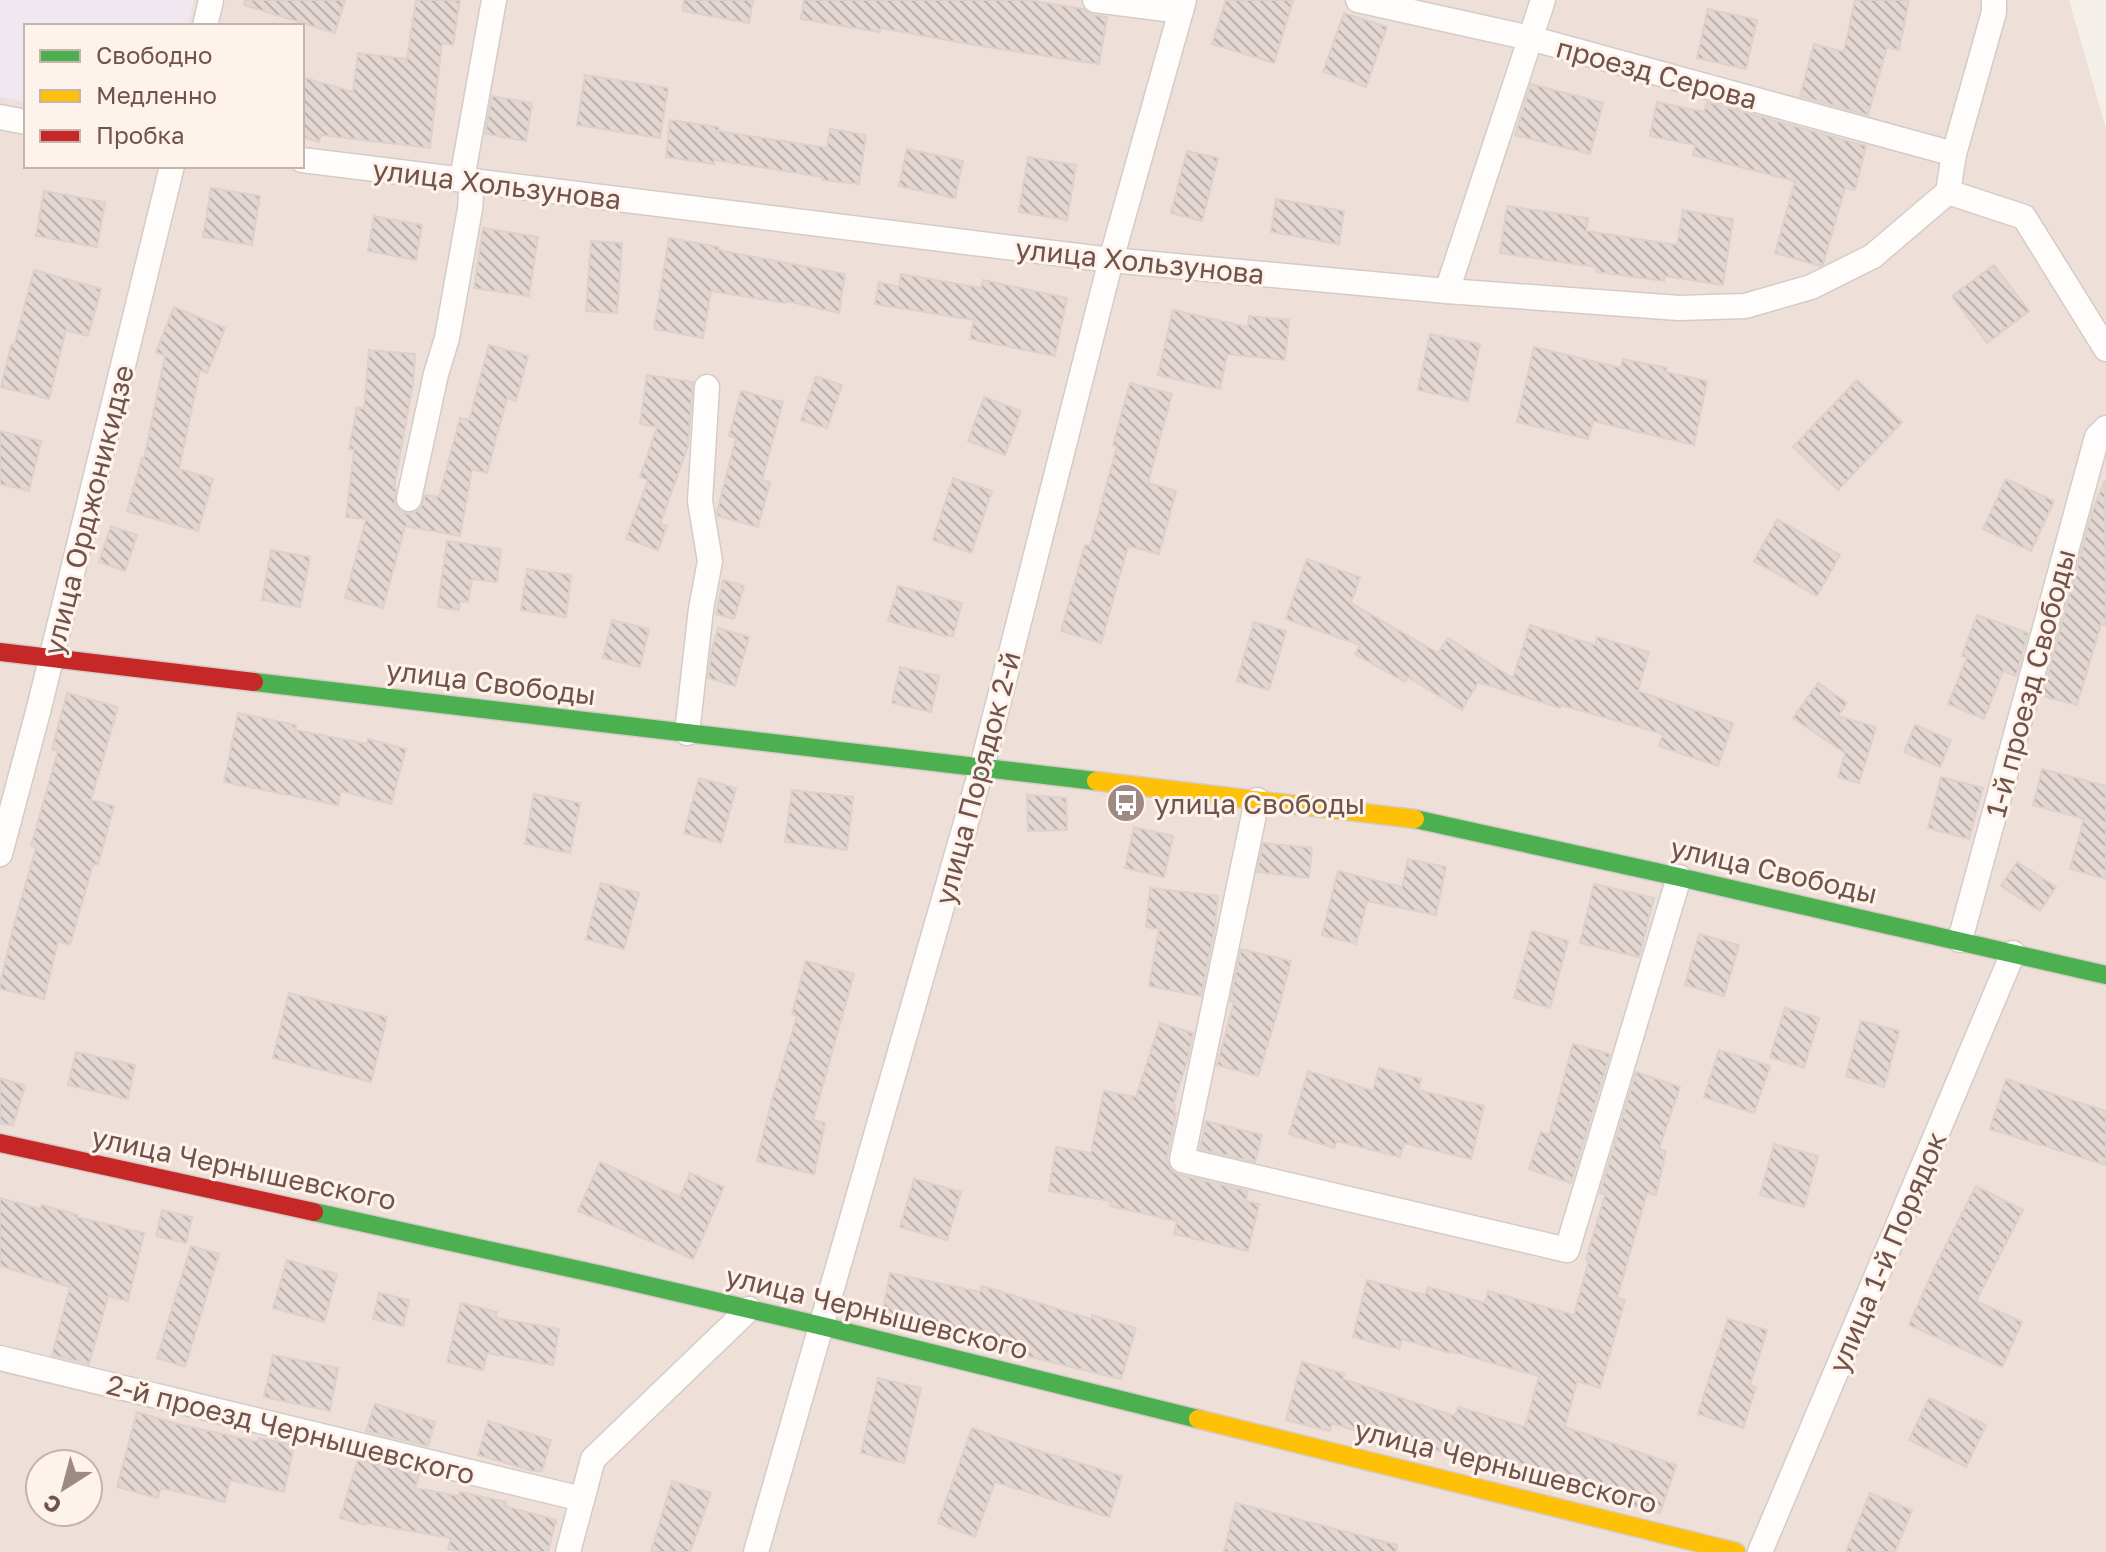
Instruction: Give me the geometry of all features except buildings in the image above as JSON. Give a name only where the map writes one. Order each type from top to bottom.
[{"type":"main road","name":"улица Свободы","points":[[0,652],[1410,818],[2106,975]]},
{"type":"main road","name":"улица Чернышевского","points":[[0,1143],[822,1326],[1736,1552]]},
{"type":"street","points":[[205,24],[211,0]]},
{"type":"street","points":[[409,499],[436,374],[447,338],[470,209],[467,179],[494,0]]},
{"type":"street","points":[[1095,0],[1182,6]]},
{"type":"street","name":"проезд Серова","points":[[1358,0],[1530,38],[1954,154]]},
{"type":"street","points":[[1447,291],[1543,0]]},
{"type":"street","points":[[1994,0],[1994,12],[1954,154],[1948,192],[2024,217],[2106,349]]},
{"type":"street","name":"улица Порядок 2-й","points":[[756,1552],[982,767],[1111,260],[1182,6]]},
{"type":"street","points":[[0,117],[24,122]]},
{"type":"street","name":"улица Хользунова","points":[[304,160],[1111,260],[1447,291],[1679,308],[1745,306],[1811,287],[1873,256],[1948,192]]},
{"type":"street","name":"улица Орджоникидзе","points":[[0,854],[52,658],[172,168]]},
{"type":"street","points":[[687,733],[701,609],[710,561],[700,501],[707,387]]},
{"type":"street","name":"1-й проезд Свободы","points":[[1960,940],[2097,437],[2106,428]]},
{"type":"street","points":[[1257,800],[1182,1160],[1567,1250],[1679,877]]},
{"type":"street","name":"улица 1-й Порядок","points":[[1760,1552],[2013,953]]},
{"type":"street","points":[[568,1552],[593,1459],[749,1309]]},
{"type":"street","name":"2-й проезд Чернышевского","points":[[0,1358],[582,1499]]},
{"type":"shaded area","points":[[0,0],[2069,0],[2106,129],[2106,1552],[0,1552]]},
{"type":"shaded area","points":[[0,0],[194,0],[188,24],[24,24],[24,102],[0,97]]},
{"type":"traffic: fast","points":[[254,682],[1096,781]]},
{"type":"traffic: fast","points":[[1415,819],[2106,975]]},
{"type":"traffic: fast","points":[[314,1212],[822,1326],[1198,1419]]},
{"type":"traffic: slow","points":[[1096,781],[1415,819]]},
{"type":"traffic: slow","points":[[1198,1419],[1736,1552]]},
{"type":"traffic: jam","points":[[0,652],[254,682]]},
{"type":"traffic: jam","points":[[0,1143],[314,1212]]},
{"type":"place","name":"улица Свободы","points":[[1126,803]]}]
